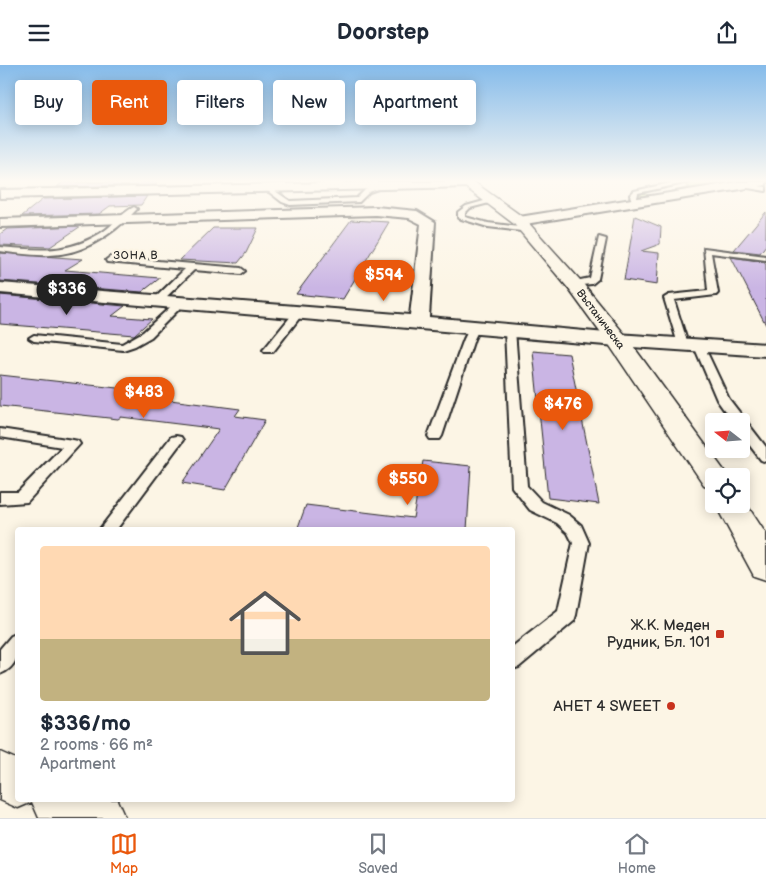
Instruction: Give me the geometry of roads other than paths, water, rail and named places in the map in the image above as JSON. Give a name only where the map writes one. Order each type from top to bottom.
[{"type":"main road","name":"Въстаническа","points":[[513,217],[523,225],[574,284],[617,340],[707,468]]},
{"type":"main road","points":[[748,520],[766,566]]},
{"type":"main road","points":[[0,776],[15,783]]},
{"type":"main road","points":[[60,802],[100,818]]},
{"type":"street","points":[[0,223],[84,217]]},
{"type":"street","points":[[419,217],[428,221],[419,322]]},
{"type":"street","points":[[523,225],[565,217]]},
{"type":"street","points":[[2,289],[158,300],[617,340],[766,350]]},
{"type":"lane","points":[[0,258],[30,260],[81,247],[124,217]]},
{"type":"lane","points":[[462,217],[488,225],[523,225]]},
{"type":"lane","points":[[574,284],[589,282],[594,279],[602,239]]},
{"type":"lane","points":[[0,249],[52,253]]},
{"type":"lane","points":[[733,413],[723,400],[691,345],[669,298],[713,293],[707,251],[766,258]]},
{"type":"lane","points":[[110,260],[241,271]]},
{"type":"lane","points":[[158,300],[192,267]]},
{"type":"lane","points":[[34,338],[123,347],[137,343],[157,327],[180,303]]},
{"type":"lane","points":[[269,350],[299,312]]},
{"type":"lane","points":[[435,436],[475,327]]},
{"type":"lane","points":[[510,330],[520,487],[536,506],[563,519],[575,529],[581,543],[567,615],[515,658]]},
{"type":"lane","points":[[0,433],[74,444],[22,499],[0,499]]},
{"type":"lane","points":[[750,436],[766,457]]},
{"type":"lane","points":[[109,527],[176,440]]},
{"type":"lane","points":[[0,664],[15,646]]},
{"type":"lane","points":[[38,818],[45,802]]},
{"type":"place","name":"Ж.К. Меден Рудник, Бл. 101","points":[[720,634]]},
{"type":"place","name":"АНЕТ 4 SWEET","points":[[671,706]]},
{"type":"district","name":"ЗОНА В","points":[[136,255]]}]
